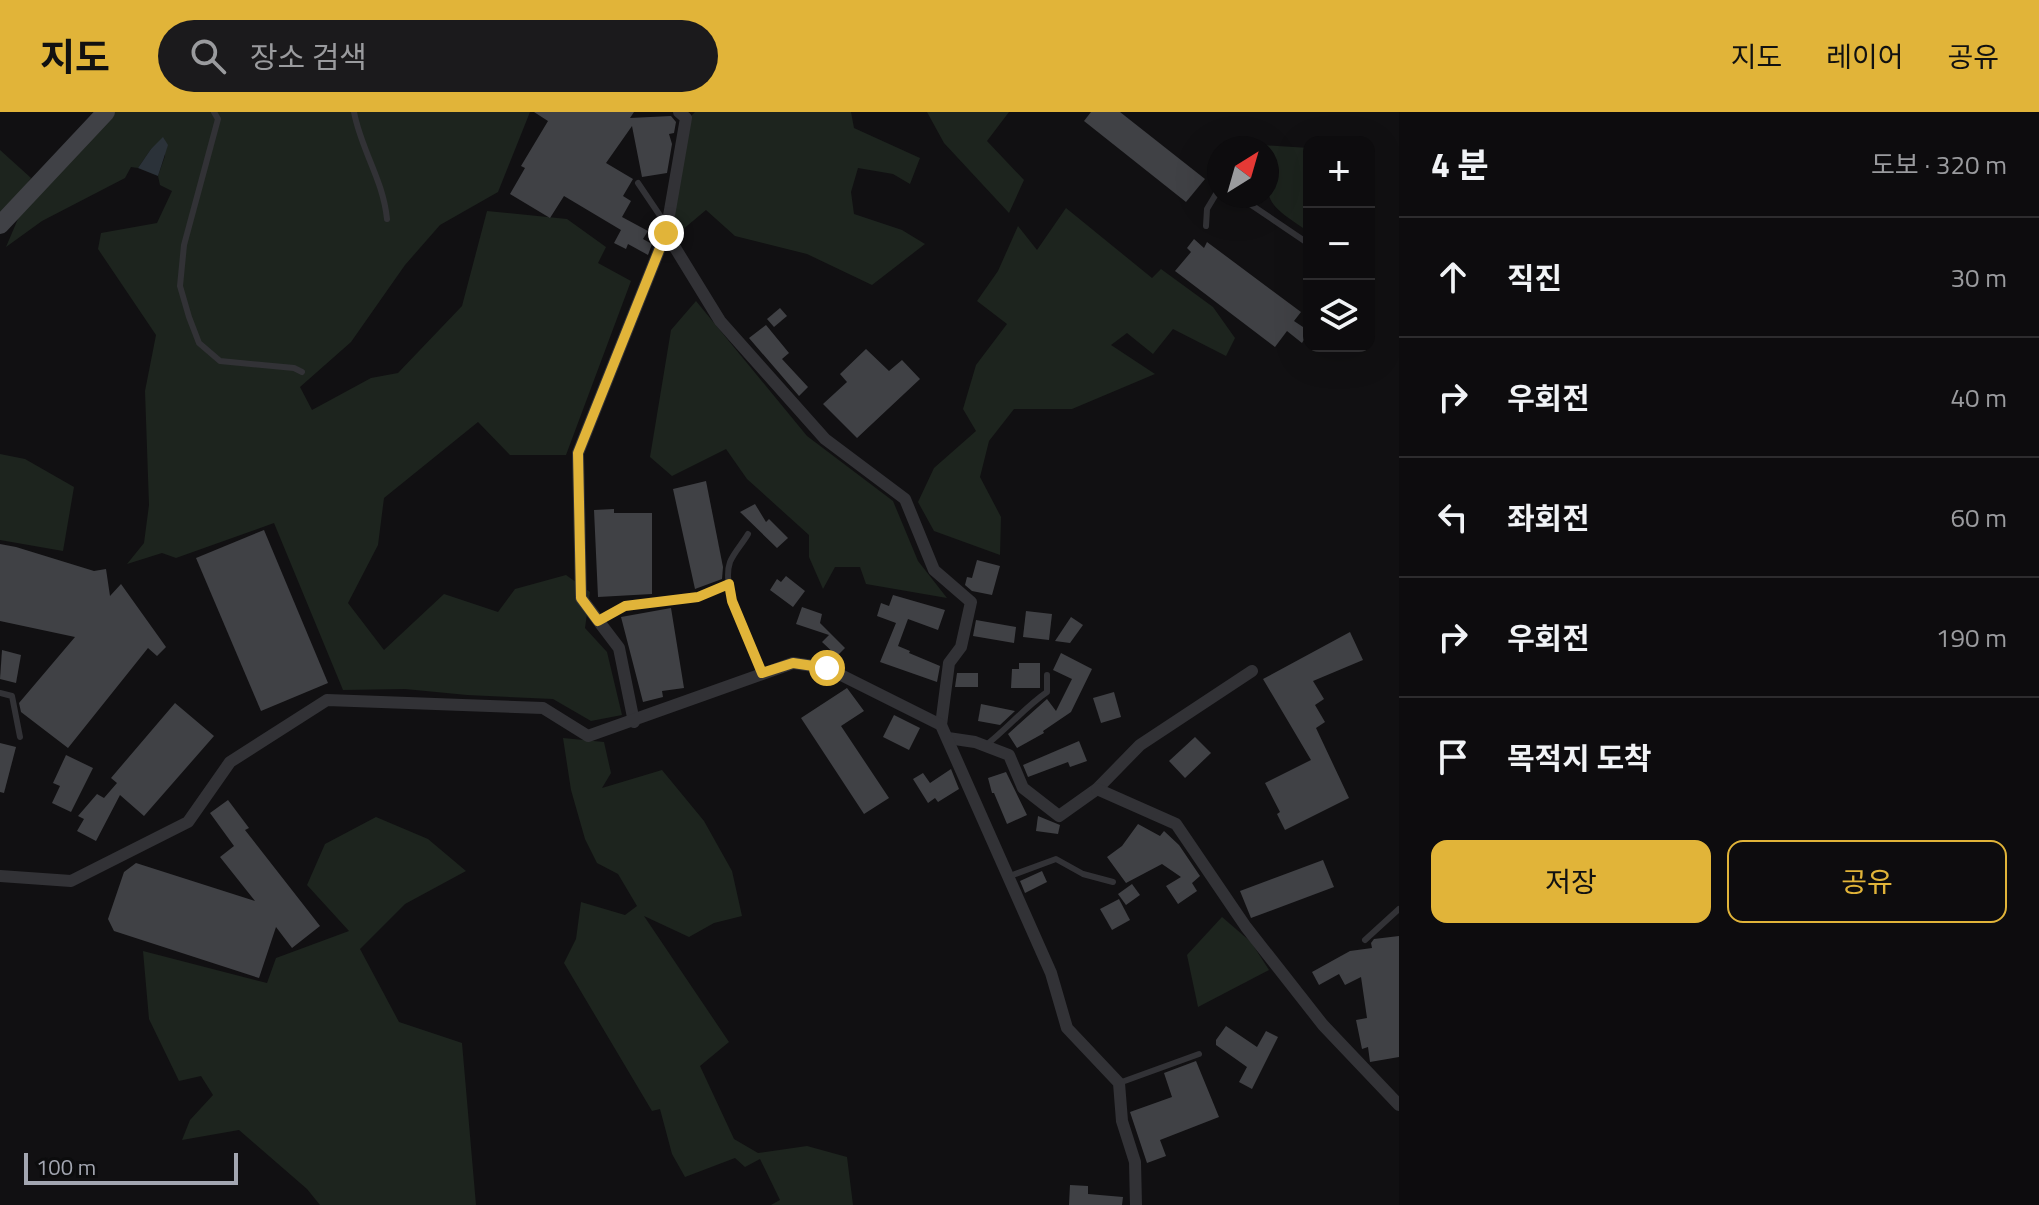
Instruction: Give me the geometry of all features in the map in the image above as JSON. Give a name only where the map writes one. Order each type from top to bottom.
[{"type":"street","points":[[0,225],[106,112]]},
{"type":"street","points":[[634,722],[619,648],[581,598],[578,453],[666,230],[685,114]]},
{"type":"street","points":[[666,230],[720,321],[825,439],[905,499],[934,570],[971,602],[961,647],[949,663],[941,725]]},
{"type":"street","points":[[0,876],[71,881],[188,822],[230,762],[327,700],[543,708],[588,736],[793,663],[827,668],[941,725],[1051,973],[1067,1028],[1119,1083],[1122,1121],[1135,1162],[1136,1205]]},
{"type":"street","points":[[948,738],[1009,755],[1023,788],[1059,816],[1097,789],[1140,745],[1252,671]]},
{"type":"street","points":[[1097,789],[1176,824],[1246,927],[1323,1025],[1399,1105]]},
{"type":"lane","points":[[214,112],[218,119],[184,245],[180,286],[189,317],[199,343],[220,361],[294,368],[302,372]]},
{"type":"lane","points":[[354,112],[358,133],[385,196],[387,219]]},
{"type":"lane","points":[[638,183],[666,230]]},
{"type":"lane","points":[[1206,226],[1208,208]]},
{"type":"lane","points":[[1256,208],[1303,240]]},
{"type":"lane","points":[[748,534],[730,562],[729,584],[732,601],[762,673]]},
{"type":"lane","points":[[598,621],[625,606],[698,597],[729,584]]},
{"type":"lane","points":[[985,746],[1047,692],[1047,675]]},
{"type":"lane","points":[[0,693],[12,696],[20,737]]},
{"type":"lane","points":[[1007,877],[1056,859],[1083,874],[1113,882]]},
{"type":"lane","points":[[1365,940],[1399,909]]},
{"type":"lane","points":[[1119,1083],[1199,1054]]},
{"type":"shaded area","points":[[115,112],[530,112],[498,192],[440,225],[405,265],[351,342],[300,387],[312,410],[371,378],[398,373],[462,306],[487,211],[567,219],[606,247],[598,263],[631,281],[566,455],[510,455],[478,422],[384,498],[378,545],[348,603],[384,650],[444,594],[498,612],[515,589],[566,575],[590,592],[585,628],[607,652],[622,715],[591,721],[553,699],[405,689],[343,690],[274,523],[176,558],[162,553],[127,564],[144,543],[149,505],[145,391],[156,335],[98,249],[101,233],[157,223],[172,191],[160,185],[158,176],[165,156],[164,138],[151,149],[138,168],[131,167],[125,178],[42,221],[6,247],[20,214]]},
{"type":"shaded area","points":[[695,112],[851,112],[854,128],[920,158],[910,184],[893,174],[858,168],[851,192],[854,214],[902,230],[925,244],[872,285],[807,254],[735,236],[706,210],[681,231],[673,215]]},
{"type":"shaded area","points":[[927,112],[1009,112],[987,141],[1024,180],[1009,213],[944,143]]},
{"type":"shaded area","points":[[163,137],[168,145],[158,176],[138,168],[151,149]]},
{"type":"shaded area","points":[[1279,146],[1303,148],[1303,228],[1277,208]]},
{"type":"shaded area","points":[[0,150],[31,178],[0,221]]},
{"type":"shaded area","points":[[1066,208],[1152,278],[1161,269],[1213,307],[1235,338],[1226,356],[1173,329],[1153,354],[1127,333],[1111,345],[1155,374],[1072,409],[1014,409],[989,441],[980,477],[1001,517],[1000,555],[934,531],[918,502],[934,468],[976,431],[963,409],[976,365],[1007,324],[977,301],[998,271],[1018,226],[1037,250]]},
{"type":"shaded area","points":[[696,301],[807,436],[893,501],[918,561],[947,598],[866,584],[860,567],[835,567],[823,589],[809,557],[809,535],[747,479],[726,449],[672,476],[650,457],[671,330]]},
{"type":"shaded area","points":[[0,454],[25,459],[74,487],[63,551],[0,540]]},
{"type":"shaded area","points":[[563,738],[604,742],[611,773],[602,788],[662,770],[704,821],[732,871],[742,916],[714,923],[689,937],[644,916],[729,1042],[700,1066],[734,1139],[758,1153],[807,1146],[847,1157],[853,1205],[771,1205],[780,1200],[760,1159],[745,1167],[735,1158],[685,1177],[672,1154],[660,1109],[652,1111],[564,963],[576,939],[581,902],[625,915],[637,906],[618,874],[597,863],[585,839],[571,790]]},
{"type":"shaded area","points":[[376,817],[428,839],[466,871],[405,904],[360,949],[399,1022],[462,1043],[476,1205],[320,1205],[307,1189],[239,1130],[182,1140],[190,1120],[213,1095],[201,1076],[179,1081],[149,1019],[143,951],[267,983],[276,958],[349,931],[307,885],[325,844]]},
{"type":"shaded area","points":[[1222,917],[1251,942],[1269,970],[1198,1007],[1187,955]]},
{"type":"building","points":[[534,112],[634,112],[630,118],[671,116],[676,122],[674,133],[669,134],[672,144],[667,173],[642,177],[632,126],[606,163],[633,179],[623,196],[631,201],[622,217],[648,231],[643,239],[652,244],[648,255],[628,244],[626,249],[614,243],[621,230],[564,196],[550,218],[510,194],[525,168],[521,166],[548,121]]},
{"type":"building","points":[[1091,112],[1120,112],[1205,179],[1186,202],[1084,121]]},
{"type":"building","points":[[1194,239],[1204,248],[1207,242],[1301,312],[1294,321],[1303,327],[1302,343],[1287,331],[1275,347],[1175,271],[1191,252],[1187,248]]},
{"type":"building","points":[[780,308],[787,316],[774,327],[767,319]]},
{"type":"building","points":[[766,325],[789,353],[782,359],[808,387],[799,396],[749,338]]},
{"type":"building","points":[[866,349],[889,371],[902,360],[920,379],[857,438],[823,404],[847,382],[840,374]]},
{"type":"building","points":[[706,481],[723,567],[722,579],[695,589],[673,489]]},
{"type":"building","points":[[755,504],[766,522],[769,519],[788,538],[777,548],[740,512]]},
{"type":"building","points":[[614,509],[614,513],[652,513],[652,594],[598,597],[594,510]]},
{"type":"building","points":[[264,530],[328,683],[261,711],[196,558]]},
{"type":"building","points":[[0,544],[94,571],[106,569],[110,596],[121,584],[166,647],[157,656],[148,648],[68,748],[21,712],[19,703],[75,637],[0,621]]},
{"type":"building","points":[[977,560],[1000,566],[992,595],[972,591],[965,585],[967,577],[972,578]]},
{"type":"building","points":[[786,576],[805,591],[793,607],[770,590],[777,579],[781,582]]},
{"type":"building","points":[[893,595],[945,610],[938,630],[908,619],[898,646],[940,666],[937,682],[880,662],[896,623],[877,616],[881,603],[889,606]]},
{"type":"building","points":[[802,607],[822,614],[820,623],[845,648],[837,656],[822,642],[829,635],[796,624]]},
{"type":"building","points":[[671,608],[684,688],[662,691],[663,697],[643,702],[621,617]]},
{"type":"building","points":[[1026,611],[1052,614],[1049,640],[1023,637]]},
{"type":"building","points":[[1071,617],[1083,625],[1070,643],[1055,641]]},
{"type":"building","points":[[976,620],[1016,627],[1014,643],[973,636]]},
{"type":"building","points":[[1350,632],[1363,660],[1313,681],[1324,699],[1315,705],[1325,722],[1316,728],[1349,798],[1285,830],[1277,814],[1280,812],[1265,783],[1311,760],[1263,679]]},
{"type":"building","points":[[2,650],[21,655],[16,683],[0,679]]},
{"type":"building","points":[[1061,653],[1092,669],[1071,712],[1044,733],[1017,748],[1008,734],[1047,699],[1056,711],[1072,679],[1053,670]]},
{"type":"building","points":[[1019,663],[1040,663],[1040,688],[1011,688],[1012,669],[1019,669]]},
{"type":"building","points":[[957,673],[978,673],[978,687],[955,687]]},
{"type":"building","points":[[847,688],[864,711],[841,726],[889,798],[864,814],[801,718]]},
{"type":"building","points":[[1114,692],[1121,717],[1101,723],[1093,698]]},
{"type":"building","points":[[175,703],[214,736],[144,816],[120,795],[96,841],[77,831],[84,819],[78,816],[97,794],[104,798],[117,783],[111,778]]},
{"type":"building","points":[[981,704],[1015,711],[1000,725],[978,721]]},
{"type":"building","points":[[894,715],[920,728],[909,750],[883,737]]},
{"type":"building","points":[[1195,737],[1211,753],[1185,778],[1169,761]]},
{"type":"building","points":[[1079,741],[1087,761],[1070,767],[1068,762],[1028,777],[1023,765]]},
{"type":"building","points":[[0,743],[16,747],[4,793],[0,792]]},
{"type":"building","points":[[66,755],[93,768],[71,812],[52,803],[60,786],[53,783]]},
{"type":"building","points":[[951,769],[959,789],[938,802],[935,798],[928,803],[913,779],[923,773],[930,783]]},
{"type":"building","points":[[1006,772],[1027,815],[1007,824],[988,778]]},
{"type":"building","points":[[228,800],[249,828],[245,830],[320,926],[292,948],[276,927],[259,978],[114,931],[108,919],[124,872],[136,863],[255,901],[220,857],[234,846],[210,813]]},
{"type":"building","points":[[1038,816],[1060,825],[1058,834],[1036,831]]},
{"type":"building","points":[[1138,824],[1160,836],[1164,831],[1179,845],[1200,876],[1192,883],[1197,891],[1178,904],[1166,886],[1181,877],[1162,864],[1126,883],[1107,857],[1122,846]]},
{"type":"building","points":[[1323,860],[1334,887],[1251,918],[1240,891]]},
{"type":"building","points":[[1042,871],[1047,882],[1025,893],[1020,881]]},
{"type":"building","points":[[1132,884],[1140,895],[1126,905],[1118,894]]},
{"type":"building","points":[[1119,899],[1130,920],[1112,930],[1100,909]]},
{"type":"building","points":[[1399,936],[1399,1057],[1370,1062],[1368,1047],[1362,1049],[1356,1020],[1367,1018],[1361,977],[1345,985],[1339,974],[1319,985],[1312,972],[1350,951],[1372,948],[1374,939]]},
{"type":"building","points":[[1226,1026],[1257,1047],[1266,1031],[1278,1037],[1252,1089],[1239,1082],[1247,1067],[1216,1045]]},
{"type":"building","points":[[1196,1061],[1219,1117],[1160,1140],[1166,1156],[1147,1163],[1130,1112],[1172,1097],[1164,1073]]},
{"type":"building","points":[[1070,1185],[1088,1186],[1088,1194],[1123,1197],[1122,1205],[1069,1205]]},
{"type":"route","points":[[666,233],[578,453],[581,598],[598,621],[625,606],[670,603],[698,597],[729,584],[732,601],[762,673],[793,663],[827,668]]}]
